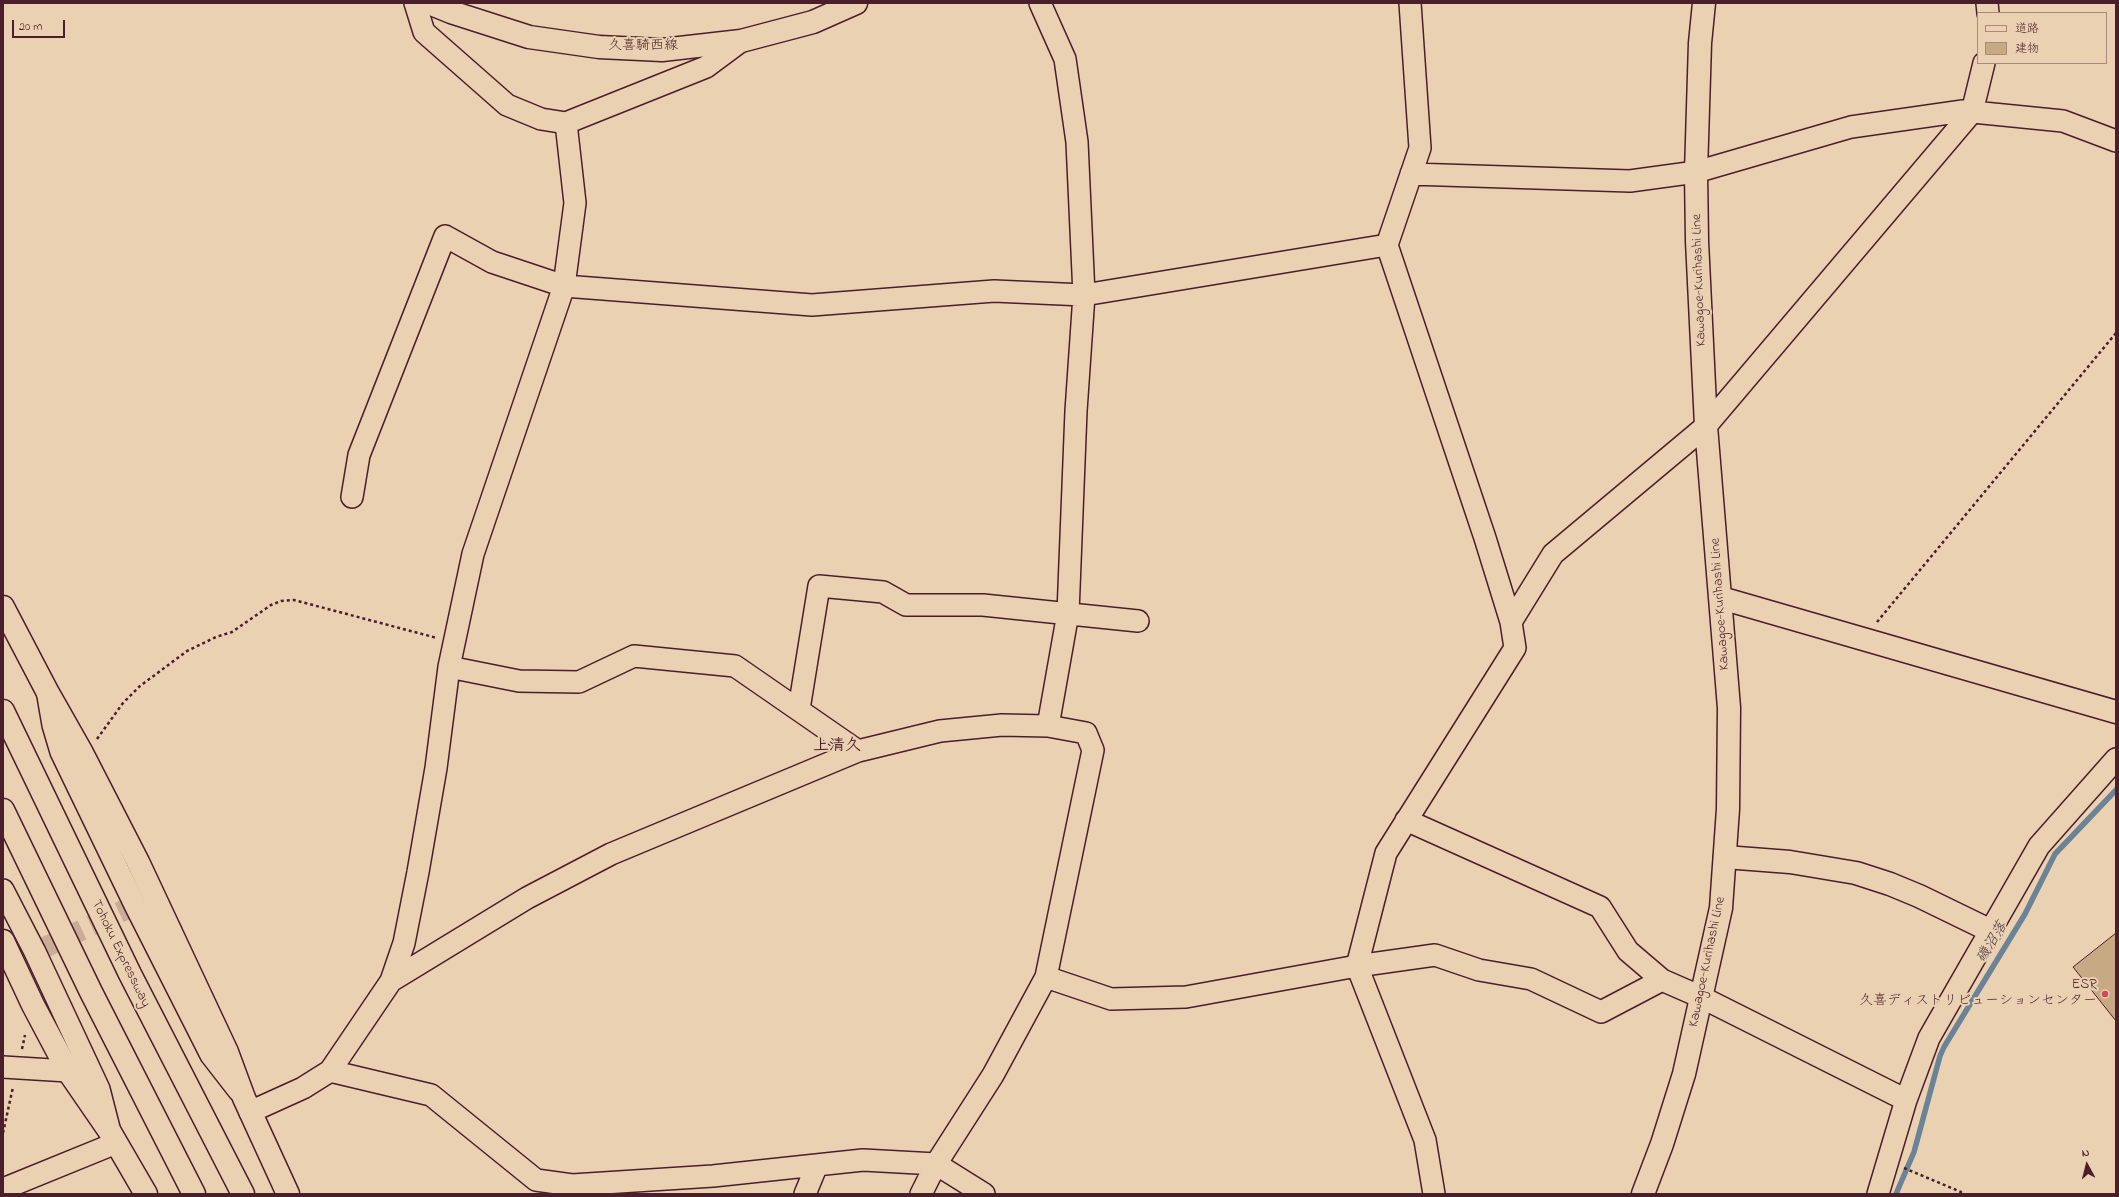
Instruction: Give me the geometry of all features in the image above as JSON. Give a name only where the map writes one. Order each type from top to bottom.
[{"type":"main road","name":"久喜騎西線","points":[[429,3],[451,12],[529,37],[599,47],[662,50],[741,40],[813,22],[856,3]]},
{"type":"main road","name":"Kawagoe-Kurihashi Line","points":[[1643,1194],[1662,1144],[1684,1074],[1702,997],[1721,908],[1728,809],[1729,708],[1706,426],[1697,241],[1696,172],[1700,43],[1704,3]]},
{"type":"main road","points":[[1721,598],[2116,712]]},
{"type":"main road","points":[[3,607],[48,693],[82,753],[138,862],[227,1052],[247,1105],[288,1194]]},
{"type":"main road","name":"Tohoku Expressway","points":[[3,711],[130,974],[243,1194]]},
{"type":"main road","points":[[3,810],[91,992],[194,1194]]},
{"type":"main road","points":[[1725,857],[1790,862],[1856,873],[1919,896],[1991,931]]},
{"type":"main road","points":[[3,942],[33,1005],[68,1071],[113,1138],[146,1194]]},
{"type":"street","points":[[415,3],[424,32],[507,105],[541,119],[566,123],[706,67],[741,40]]},
{"type":"street","points":[[1040,3],[1065,59],[1077,142],[1084,295],[1076,411],[1068,613],[1048,726]]},
{"type":"street","points":[[1410,3],[1420,148],[1387,245],[1485,538],[1511,622],[1515,648],[1386,853],[1357,966],[1425,1140],[1434,1194]]},
{"type":"street","points":[[1511,622],[1553,554],[1706,426],[1972,112],[1984,64]]},
{"type":"street","points":[[1411,174],[1630,181],[1696,172],[1851,126],[1963,111],[2064,122],[2116,141]]},
{"type":"street","points":[[48,693],[53,725],[61,752],[131,898],[211,1055],[247,1105],[303,1088],[330,1071],[392,981],[404,943],[436,768],[449,667],[473,554],[564,286],[575,203],[566,123]]},
{"type":"street","points":[[352,497],[359,455],[445,236],[492,262],[564,286],[812,305],[994,291],[1084,295],[1387,245]]},
{"type":"street","points":[[800,709],[819,586],[883,592],[906,605],[983,605],[1138,621]]},
{"type":"street","points":[[449,667],[519,681],[578,682],[634,656],[735,666],[800,709],[858,751]]},
{"type":"street","points":[[392,981],[527,898],[610,854],[858,751],[940,731],[1002,725],[1048,726],[1086,734],[1093,750],[1046,977],[993,1075],[936,1164],[921,1194]]},
{"type":"street","points":[[1878,1194],[1906,1100],[1929,1038],[2039,846],[2116,759]]},
{"type":"street","points":[[1406,820],[1600,908],[1628,951],[1662,980],[1702,997],[1906,1100]]},
{"type":"street","points":[[3,890],[35,952],[99,1089],[113,1138],[3,1188]]},
{"type":"street","points":[[1046,977],[1111,999],[1186,997],[1357,966],[1435,955],[1479,970],[1531,980],[1601,1012],[1662,980]]},
{"type":"street","points":[[3,1068],[68,1071]]},
{"type":"street","points":[[330,1071],[431,1095],[536,1180],[572,1185],[713,1176],[863,1160],[936,1164],[984,1194]]},
{"type":"street","points":[[805,1194],[817,1165]]},
{"type":"path","points":[[1863,638],[2116,333]]},
{"type":"path","points":[[82,753],[92,746],[123,703],[140,686],[187,651],[216,637],[232,632],[271,605],[281,601],[294,600],[454,642]]},
{"type":"path","points":[[1903,1168],[1961,1192],[1960,1194]]},
{"type":"building","name":"ESR 久喜ディストリビューションセンター","points":[[2116,933],[2116,1021],[2073,967]]},
{"type":"waterway","name":"磯沼落","points":[[1896,1194],[1914,1152],[1940,1056],[1944,1047],[2025,914],[2055,854],[2116,790]]},
{"type":"tunnel","points":[[35,952],[135,905]]},
{"type":"place","name":"ESR 久喜ディストリビューションセンター","points":[[2105,994]]},
{"type":"district","name":"上清久","points":[[837,747]]}]
